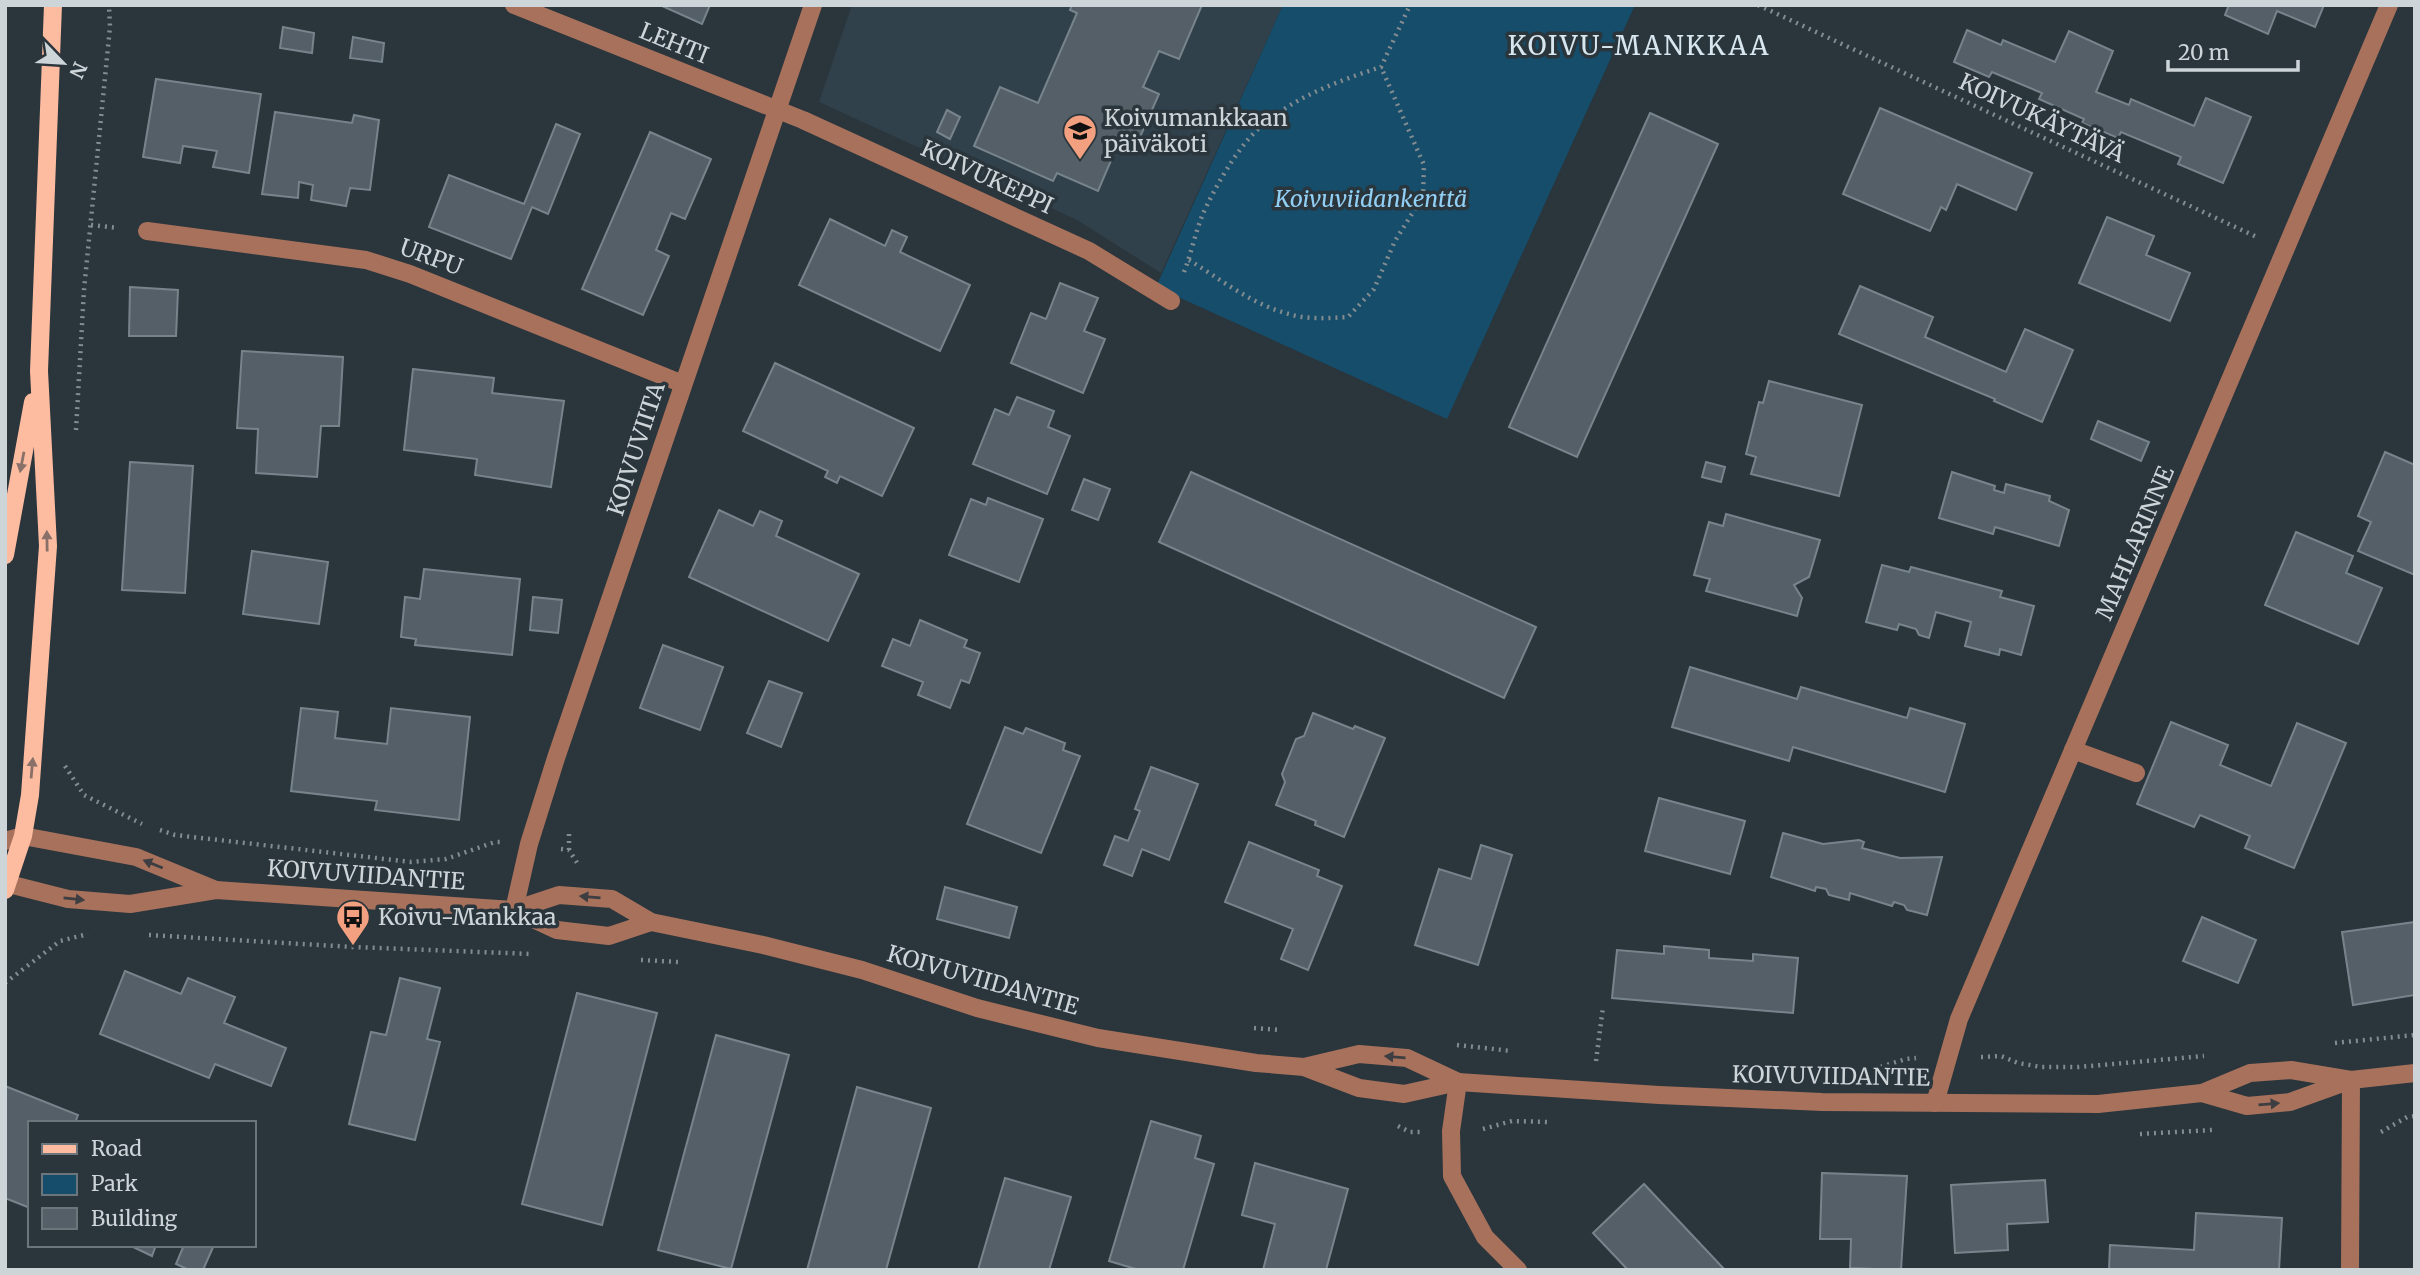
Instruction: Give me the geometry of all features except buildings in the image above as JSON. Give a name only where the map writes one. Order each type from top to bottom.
[{"type":"main road","points":[[6,886],[23,836],[33,758],[48,546],[39,371],[53,5]]},
{"type":"main road","points":[[5,555],[39,371]]},
{"type":"street","name":"LEHTI","points":[[514,5],[777,111]]},
{"type":"street","name":"KOIVUVIITA","points":[[514,910],[529,844],[556,758],[813,5]]},
{"type":"street","name":"MAHLARINNE","points":[[1935,1104],[1959,1019],[2389,5]]},
{"type":"street","name":"KOIVUKEPPI","points":[[777,111],[803,120],[1089,251],[1171,301]]},
{"type":"street","name":"URPU","points":[[147,231],[366,260],[410,274],[683,384]]},
{"type":"street","points":[[2073,750],[2136,773]]},
{"type":"street","name":"KOIVUVIIDANTIE","points":[[5,841],[23,836],[136,857],[216,890]]},
{"type":"street","name":"KOIVUVIIDANTIE","points":[[6,886],[68,899],[130,904],[216,890],[514,910],[557,930],[609,936],[651,922]]},
{"type":"street","name":"KOIVUVIIDANTIE","points":[[514,910],[559,895],[612,899],[651,922],[750,942],[862,970],[977,1008],[1098,1038],[1256,1063],[1304,1067],[1359,1088],[1404,1094],[1458,1082],[1822,1102],[2098,1104],[2202,1093],[2250,1073],[2291,1070],[2351,1080]]},
{"type":"street","name":"KOIVUVIIDANTIE","points":[[1304,1067],[1359,1054],[1407,1058],[1458,1082]]},
{"type":"street","name":"KOIVUVIIDANTIE","points":[[2202,1093],[2247,1106],[2290,1102],[2351,1080],[2415,1073]]},
{"type":"street","points":[[2350,1270],[2351,1080]]},
{"type":"street","points":[[1458,1082],[1451,1131],[1452,1176],[1485,1237],[1518,1270]]},
{"type":"path","points":[[75,443],[84,290],[110,27],[109,5]]},
{"type":"path","points":[[1171,301],[1189,260],[1202,217],[1223,174],[1256,131],[1289,107],[1338,81],[1381,67],[1410,5]]},
{"type":"path","name":"KOIVUKÄYTÄVÄ","points":[[1758,5],[2287,250]]},
{"type":"path","points":[[1189,260],[1254,300],[1287,314],[1314,318],[1348,317],[1361,305],[1374,289],[1395,241],[1423,196],[1424,166],[1381,67]]},
{"type":"path","points":[[61,759],[84,795],[143,825]]},
{"type":"path","points":[[154,828],[188,836],[411,862],[446,859],[495,842],[529,844],[569,850],[578,865],[588,873]]},
{"type":"path","points":[[5,984],[60,941],[91,933]]},
{"type":"path","points":[[1595,1061],[1603,1007]]},
{"type":"path","points":[[1249,1027],[1289,1031]]},
{"type":"path","points":[[2323,1045],[2415,1035]]},
{"type":"path","points":[[1456,1045],[1519,1052]]},
{"type":"path","points":[[1873,1070],[1906,1059],[2001,1056],[2018,1063],[2054,1067],[2216,1055]]},
{"type":"path","points":[[1583,1060],[1609,1062]]},
{"type":"shaded area","name":"Koivumankkaan päiväkoti","points":[[852,5],[1283,5],[1161,273],[1077,220],[819,102]]},
{"type":"green space","name":"Koivuviidankenttä","points":[[1283,5],[1635,5],[1447,419],[1156,287]]},
{"type":"place","name":"Koivumankkaan päiväkoti","points":[[1080,161]]},
{"type":"place","name":"Koivu-Mankkaa","points":[[353,947]]},
{"type":"district","name":"KOIVU-MANKKAA","points":[[1639,46]]}]
